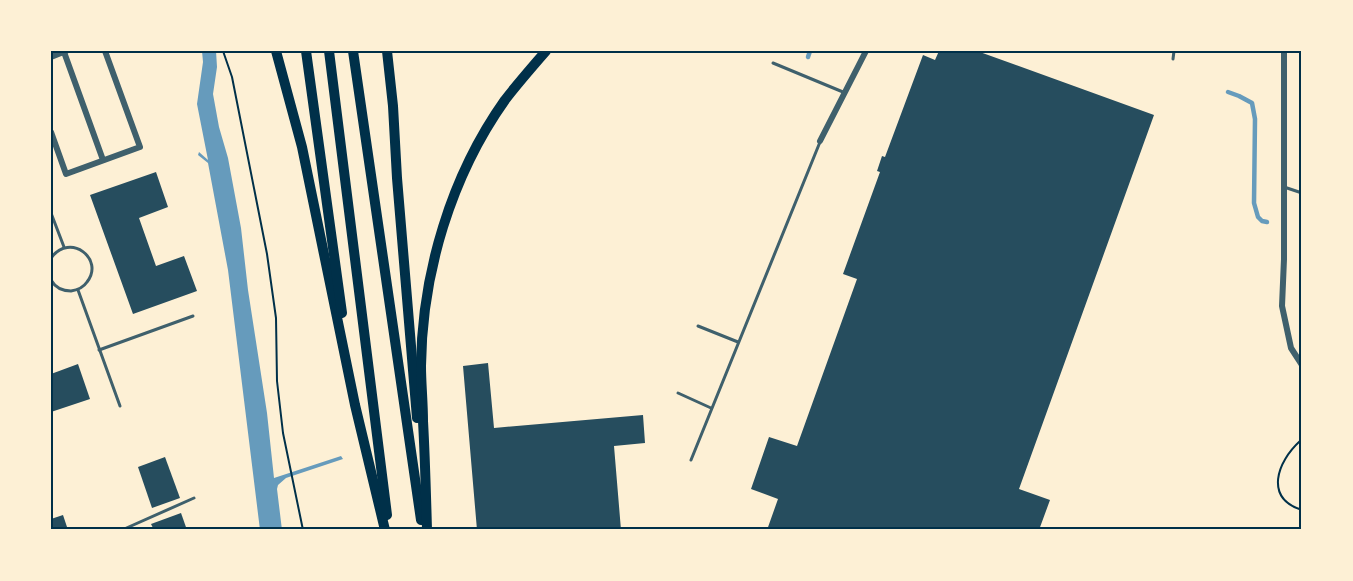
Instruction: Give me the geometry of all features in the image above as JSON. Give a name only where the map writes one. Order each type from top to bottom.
[{"type":"highway","points":[[276,51],[302,147],[355,405],[387,530]]},
{"type":"highway","points":[[306,51],[355,405]]},
{"type":"highway","points":[[329,51],[387,530]]},
{"type":"highway","points":[[353,51],[425,530]]},
{"type":"highway","points":[[387,51],[425,530]]},
{"type":"highway","points":[[425,530],[421,366],[424,322],[433,264],[450,206],[478,145],[504,102],[546,51]]},
{"type":"street","points":[[51,57],[65,51],[103,160]]},
{"type":"street","points":[[51,132],[66,174],[140,147],[105,51]]},
{"type":"street","points":[[820,141],[866,51]]},
{"type":"street","points":[[1284,51],[1282,306],[1291,348],[1302,365]]},
{"type":"lane","points":[[1173,59],[1174,51]]},
{"type":"lane","points":[[773,63],[845,93]]},
{"type":"lane","points":[[691,460],[820,141]]},
{"type":"lane","points":[[1284,187],[1302,193]]},
{"type":"lane","points":[[51,213],[64,247]]},
{"type":"lane","points":[[51,258],[64,247],[78,248],[85,252],[92,265],[90,279],[78,290],[65,291],[51,280]]},
{"type":"lane","points":[[78,290],[120,406]]},
{"type":"lane","points":[[99,350],[193,316]]},
{"type":"lane","points":[[698,326],[738,342]]},
{"type":"lane","points":[[678,393],[711,408]]},
{"type":"lane","points":[[122,530],[194,498]]},
{"type":"path","points":[[223,51],[232,77],[267,254],[276,318],[278,381],[283,433],[303,530]]},
{"type":"path","points":[[1300,441],[1287,456],[1280,468],[1277,480],[1283,499],[1302,510]]},
{"type":"water","points":[[202,51],[216,51],[217,67],[213,94],[241,228],[274,478],[341,456],[343,459],[286,478],[278,485],[282,530],[260,530],[228,270],[208,163],[198,155],[199,152],[208,160],[197,104],[203,62]]},
{"type":"building","points":[[939,51],[977,51],[1154,115],[1019,489],[1050,500],[1039,530],[767,530],[778,499],[751,489],[769,437],[797,446],[857,279],[843,274],[880,172],[877,171],[882,156],[885,157],[923,55],[935,60]]},
{"type":"building","points":[[156,172],[168,207],[139,218],[156,266],[184,256],[197,291],[133,314],[90,195]]},
{"type":"building","points":[[488,363],[494,428],[643,415],[645,443],[614,446],[621,530],[477,530],[463,366]]},
{"type":"building","points":[[78,364],[90,399],[51,412],[51,374]]},
{"type":"building","points":[[165,457],[180,498],[152,508],[138,467]]},
{"type":"building","points":[[181,513],[187,530],[154,530],[151,524]]},
{"type":"building","points":[[63,515],[68,530],[51,530],[51,519]]},
{"type":"waterway","points":[[808,57],[810,51]]},
{"type":"waterway","points":[[1228,92],[1252,103],[1255,119],[1254,203],[1258,217],[1267,222]]}]
